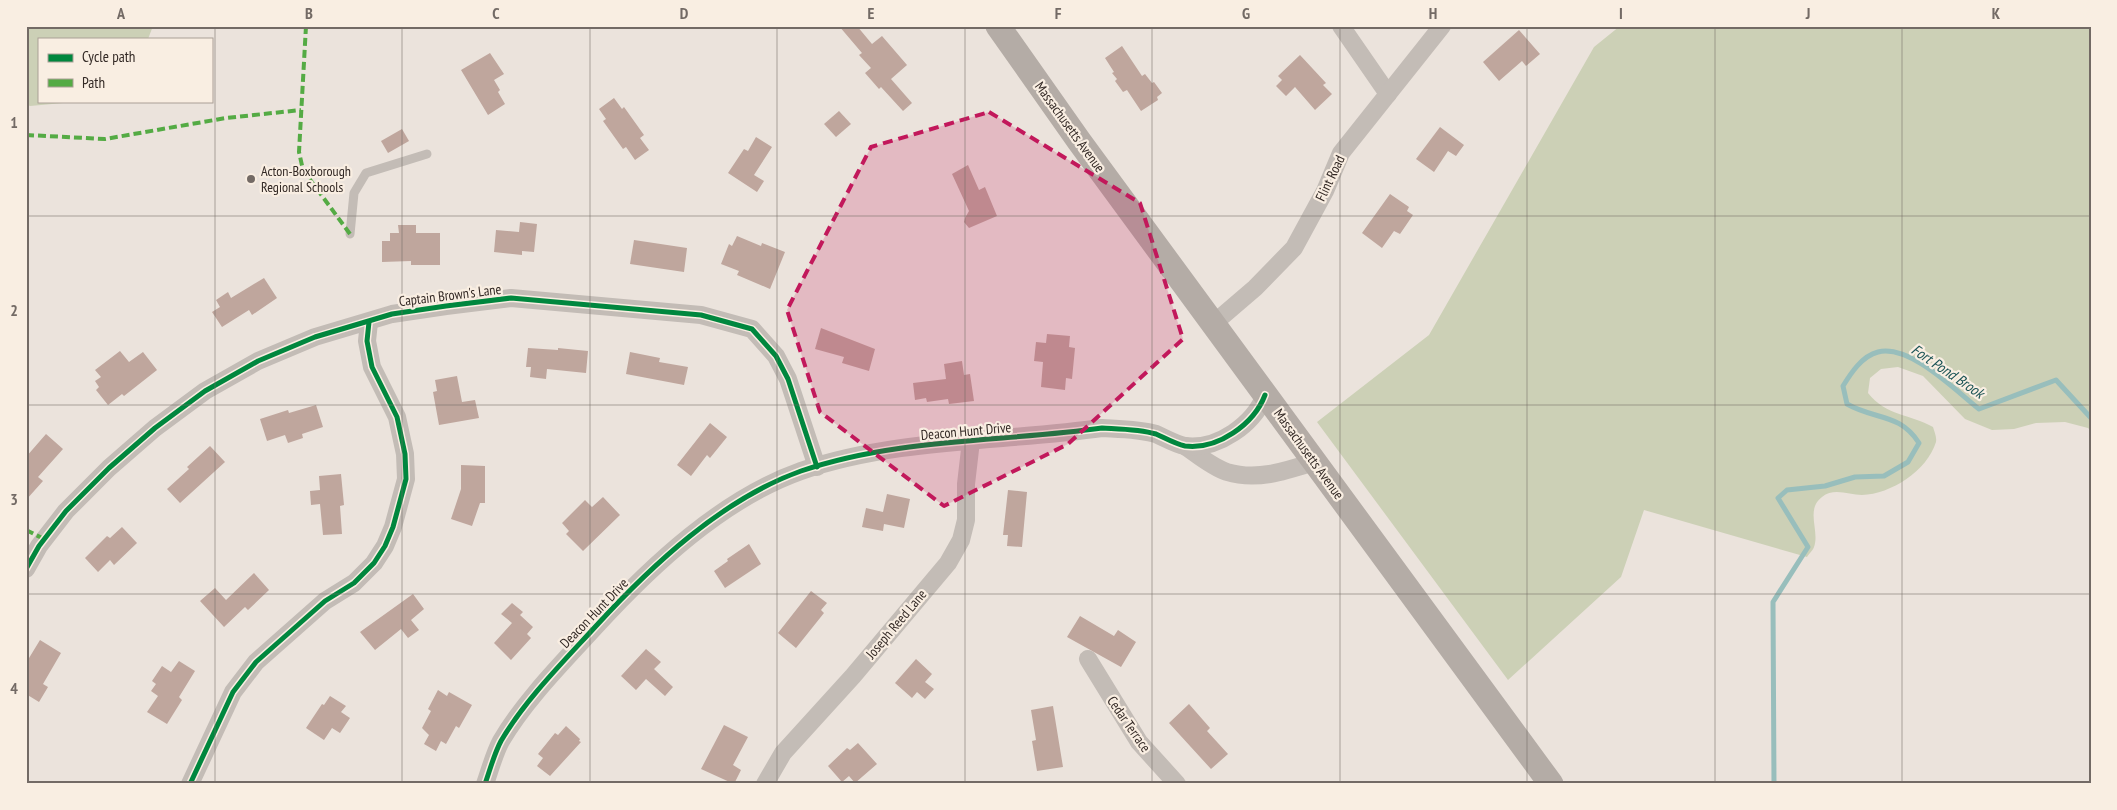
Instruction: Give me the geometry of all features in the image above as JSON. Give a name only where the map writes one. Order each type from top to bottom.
[{"type":"main road","name":"Massachusetts Avenue","points":[[998,26],[1079,142],[1551,784]]},
{"type":"street","points":[[1341,26],[1388,94]]},
{"type":"street","name":"Flint Road","points":[[1213,324],[1255,288],[1294,248],[1325,191],[1340,153],[1442,26]]},
{"type":"street","name":"Captain Brown's Lane","points":[[26,569],[38,546],[66,511],[155,428],[205,391],[258,361],[315,337],[392,314],[511,298],[701,315],[752,328],[776,356],[788,379],[817,467]]},
{"type":"street","points":[[190,784],[233,692],[250,670],[325,601],[354,583],[374,563],[385,546],[393,527],[406,479],[405,454],[396,417],[372,367],[367,341],[369,322]]},
{"type":"street","name":"Deacon Hunt Drive","points":[[1185,446],[1212,444],[1246,424],[1261,406],[1265,395]]},
{"type":"street","name":"Deacon Hunt Drive","points":[[485,784],[501,742],[533,697],[617,604],[662,560],[716,517],[751,494],[800,472],[861,455],[910,447],[1102,428],[1124,429],[1154,434],[1185,446],[1226,472],[1252,477],[1290,470],[1314,462]]},
{"type":"street","name":"Joseph Reed Lane","points":[[765,784],[783,753],[853,676],[948,563],[961,540],[966,520],[966,484],[971,442]]},
{"type":"street","name":"Cedar Terrace","points":[[1088,658],[1139,742],[1177,784]]},
{"type":"lane","points":[[350,234],[354,193],[366,174],[426,154]]},
{"type":"highlighted area","points":[[989,112],[1140,203],[1183,339],[1068,444],[944,506],[820,412],[787,310],[871,147]]},
{"type":"green space","points":[[26,26],[153,26],[148,38],[38,38],[38,102],[74,102],[30,106],[26,104]]},
{"type":"green space","points":[[1620,26],[2091,26],[2091,431],[2088,428],[2065,422],[2036,423],[2014,429],[1992,430],[1965,419],[1923,376],[1898,367],[1881,369],[1870,378],[1868,393],[1875,401],[1890,410],[1933,427],[1936,442],[1925,462],[1916,471],[1896,485],[1873,494],[1862,495],[1831,492],[1822,497],[1814,508],[1815,541],[1807,557],[1644,510],[1621,577],[1508,680],[1317,422],[1429,335],[1594,47]]},
{"type":"building","points":[[839,26],[857,26],[872,44],[882,36],[907,65],[891,79],[912,103],[903,111],[865,73],[871,68],[859,55],[862,53]]},
{"type":"building","points":[[1519,30],[1540,54],[1526,66],[1522,61],[1499,81],[1483,62]]},
{"type":"building","points":[[1122,46],[1142,76],[1145,74],[1162,93],[1157,97],[1158,100],[1141,111],[1127,90],[1123,92],[1115,81],[1117,79],[1112,73],[1114,72],[1105,58]]},
{"type":"building","points":[[490,53],[504,74],[494,80],[505,104],[488,115],[461,70]]},
{"type":"building","points":[[1300,55],[1326,83],[1323,85],[1332,94],[1315,110],[1295,87],[1286,96],[1276,86],[1282,80],[1278,76]]},
{"type":"building","points":[[614,98],[622,109],[624,107],[644,135],[640,138],[649,150],[635,160],[626,147],[623,149],[603,121],[606,119],[599,109]]},
{"type":"building","points":[[839,111],[851,124],[836,137],[824,124]]},
{"type":"building","points":[[1440,127],[1464,145],[1456,156],[1448,151],[1434,172],[1416,159]]},
{"type":"building","points":[[402,129],[409,141],[388,153],[381,141]]},
{"type":"building","points":[[756,137],[772,147],[754,175],[764,181],[757,192],[728,173],[744,149],[748,151]]},
{"type":"building","points":[[968,165],[979,190],[985,187],[997,216],[969,228],[964,222],[969,211],[952,174]]},
{"type":"building","points":[[1390,194],[1409,207],[1407,211],[1413,215],[1400,234],[1394,231],[1382,248],[1362,233]]},
{"type":"building","points":[[520,222],[537,224],[534,252],[522,251],[522,255],[494,252],[496,230],[519,232]]},
{"type":"building","points":[[398,225],[416,225],[416,233],[440,233],[440,265],[411,265],[411,261],[382,262],[382,241],[390,241],[390,233],[399,233]]},
{"type":"building","points":[[737,236],[761,246],[762,243],[785,252],[770,289],[737,275],[739,271],[721,264],[729,244],[732,246]]},
{"type":"building","points":[[634,240],[687,248],[684,272],[630,264]]},
{"type":"building","points":[[264,278],[277,298],[252,315],[249,310],[222,327],[212,312],[220,307],[216,300],[228,292],[231,298]]},
{"type":"building","points":[[821,328],[875,349],[869,371],[842,363],[844,357],[815,349]]},
{"type":"building","points":[[1047,334],[1070,336],[1069,347],[1075,348],[1072,379],[1066,378],[1065,390],[1041,387],[1043,362],[1034,361],[1036,342],[1046,343]]},
{"type":"building","points":[[528,348],[588,351],[586,373],[547,369],[546,379],[530,377],[531,367],[526,367]]},
{"type":"building","points":[[120,351],[129,362],[143,352],[157,370],[124,396],[122,394],[108,405],[96,390],[99,387],[95,381],[101,377],[95,370]]},
{"type":"building","points":[[630,352],[660,358],[659,362],[688,367],[684,385],[626,374]]},
{"type":"building","points":[[962,361],[964,375],[970,374],[974,401],[949,404],[948,399],[927,402],[926,398],[915,400],[913,383],[946,379],[944,364]]},
{"type":"building","points":[[457,376],[462,402],[475,400],[479,418],[439,425],[433,392],[437,391],[435,380]]},
{"type":"building","points":[[316,405],[323,427],[302,434],[303,438],[288,443],[285,435],[267,441],[260,419],[288,410],[289,413]]},
{"type":"building","points":[[710,423],[727,437],[710,458],[707,455],[691,476],[677,465]]},
{"type":"building","points":[[46,434],[63,449],[38,477],[43,481],[26,500],[26,457]]},
{"type":"building","points":[[210,446],[225,462],[180,503],[167,489]]},
{"type":"building","points":[[461,465],[485,466],[485,503],[480,503],[472,526],[451,519],[461,489]]},
{"type":"building","points":[[341,474],[344,505],[340,506],[342,534],[323,535],[320,504],[311,505],[310,491],[320,490],[319,476]]},
{"type":"building","points":[[1008,490],[1027,492],[1022,547],[1007,546],[1008,535],[1003,535]]},
{"type":"building","points":[[887,494],[910,499],[904,528],[884,524],[883,531],[862,527],[866,508],[883,512]]},
{"type":"building","points":[[603,497],[620,515],[583,551],[566,534],[569,531],[562,523],[585,500],[592,507]]},
{"type":"building","points":[[122,527],[137,543],[114,565],[110,560],[98,572],[85,558],[107,536],[110,538]]},
{"type":"building","points":[[749,544],[761,564],[725,588],[714,571],[728,561],[727,559]]},
{"type":"building","points":[[254,573],[269,590],[248,610],[245,607],[224,627],[200,601],[215,588],[226,600]]},
{"type":"building","points":[[811,591],[827,603],[821,610],[824,613],[796,648],[778,633]]},
{"type":"building","points":[[413,594],[424,609],[411,620],[419,630],[408,638],[401,629],[375,650],[360,632]]},
{"type":"building","points":[[512,603],[523,612],[520,615],[533,627],[527,634],[531,638],[511,660],[494,643],[512,623],[501,614]]},
{"type":"building","points":[[1080,616],[1114,636],[1118,630],[1136,642],[1121,667],[1067,637]]},
{"type":"building","points":[[40,640],[61,653],[43,684],[48,687],[39,702],[26,694],[26,663]]},
{"type":"building","points":[[646,649],[661,662],[654,669],[673,687],[665,696],[646,679],[636,690],[621,676]]},
{"type":"building","points":[[916,659],[932,674],[925,682],[934,689],[925,699],[917,692],[912,698],[895,683]]},
{"type":"building","points":[[179,661],[195,671],[179,697],[182,700],[167,724],[147,712],[158,696],[151,691],[156,684],[152,681],[162,666],[171,672]]},
{"type":"building","points":[[438,690],[447,696],[449,692],[472,705],[459,728],[456,726],[446,744],[441,741],[436,751],[424,744],[429,735],[422,728],[431,711],[428,709]]},
{"type":"building","points":[[330,696],[346,706],[341,712],[350,718],[340,733],[332,728],[324,740],[306,728],[322,704],[324,705]]},
{"type":"building","points":[[1189,704],[1210,728],[1207,731],[1228,754],[1211,769],[1169,723]]},
{"type":"building","points":[[1053,706],[1063,767],[1037,771],[1032,741],[1036,740],[1031,710]]},
{"type":"building","points":[[724,725],[748,737],[733,765],[741,770],[734,784],[701,769]]},
{"type":"building","points":[[566,726],[581,742],[550,776],[537,766],[543,758],[538,754],[555,733],[558,735]]},
{"type":"building","points":[[858,743],[877,764],[855,783],[849,776],[842,782],[828,766],[847,748],[850,750]]},
{"type":"waterway","name":"Fort Pond Brook","points":[[1774,784],[1773,602],[1808,547],[1778,498],[1787,490],[1825,486],[1855,477],[1884,476],[1908,462],[1919,443],[1904,426],[1847,404],[1843,386],[1857,366],[1867,357],[1878,352],[1891,351],[1904,355],[1932,371],[1979,409],[2056,380],[2091,418]]},
{"type":"marked path","points":[[306,26],[299,152],[303,170],[350,234]]},
{"type":"marked path","points":[[26,135],[105,139],[226,118],[301,110]]},
{"type":"marked path","points":[[26,530],[44,539]]},
{"type":"cycle path","points":[[26,569],[39,546],[66,511],[109,468],[155,428],[205,391],[258,361],[315,337],[392,314],[446,306],[511,298],[701,315],[752,329],[776,356],[788,379],[817,467]]},
{"type":"cycle path","points":[[190,784],[233,692],[256,662],[325,601],[354,583],[374,563],[385,546],[393,527],[406,479],[405,454],[397,417],[372,367],[367,341],[369,322]]},
{"type":"cycle path","points":[[485,784],[501,741],[521,711],[558,667],[617,603],[690,536],[743,499],[772,483],[801,471],[837,460],[874,452],[950,442],[1102,428],[1150,432],[1185,446],[1210,444],[1233,433],[1244,425],[1260,406],[1265,395]]},
{"type":"place","name":"Acton-Boxborough Regional Schools","points":[[251,179]]}]
